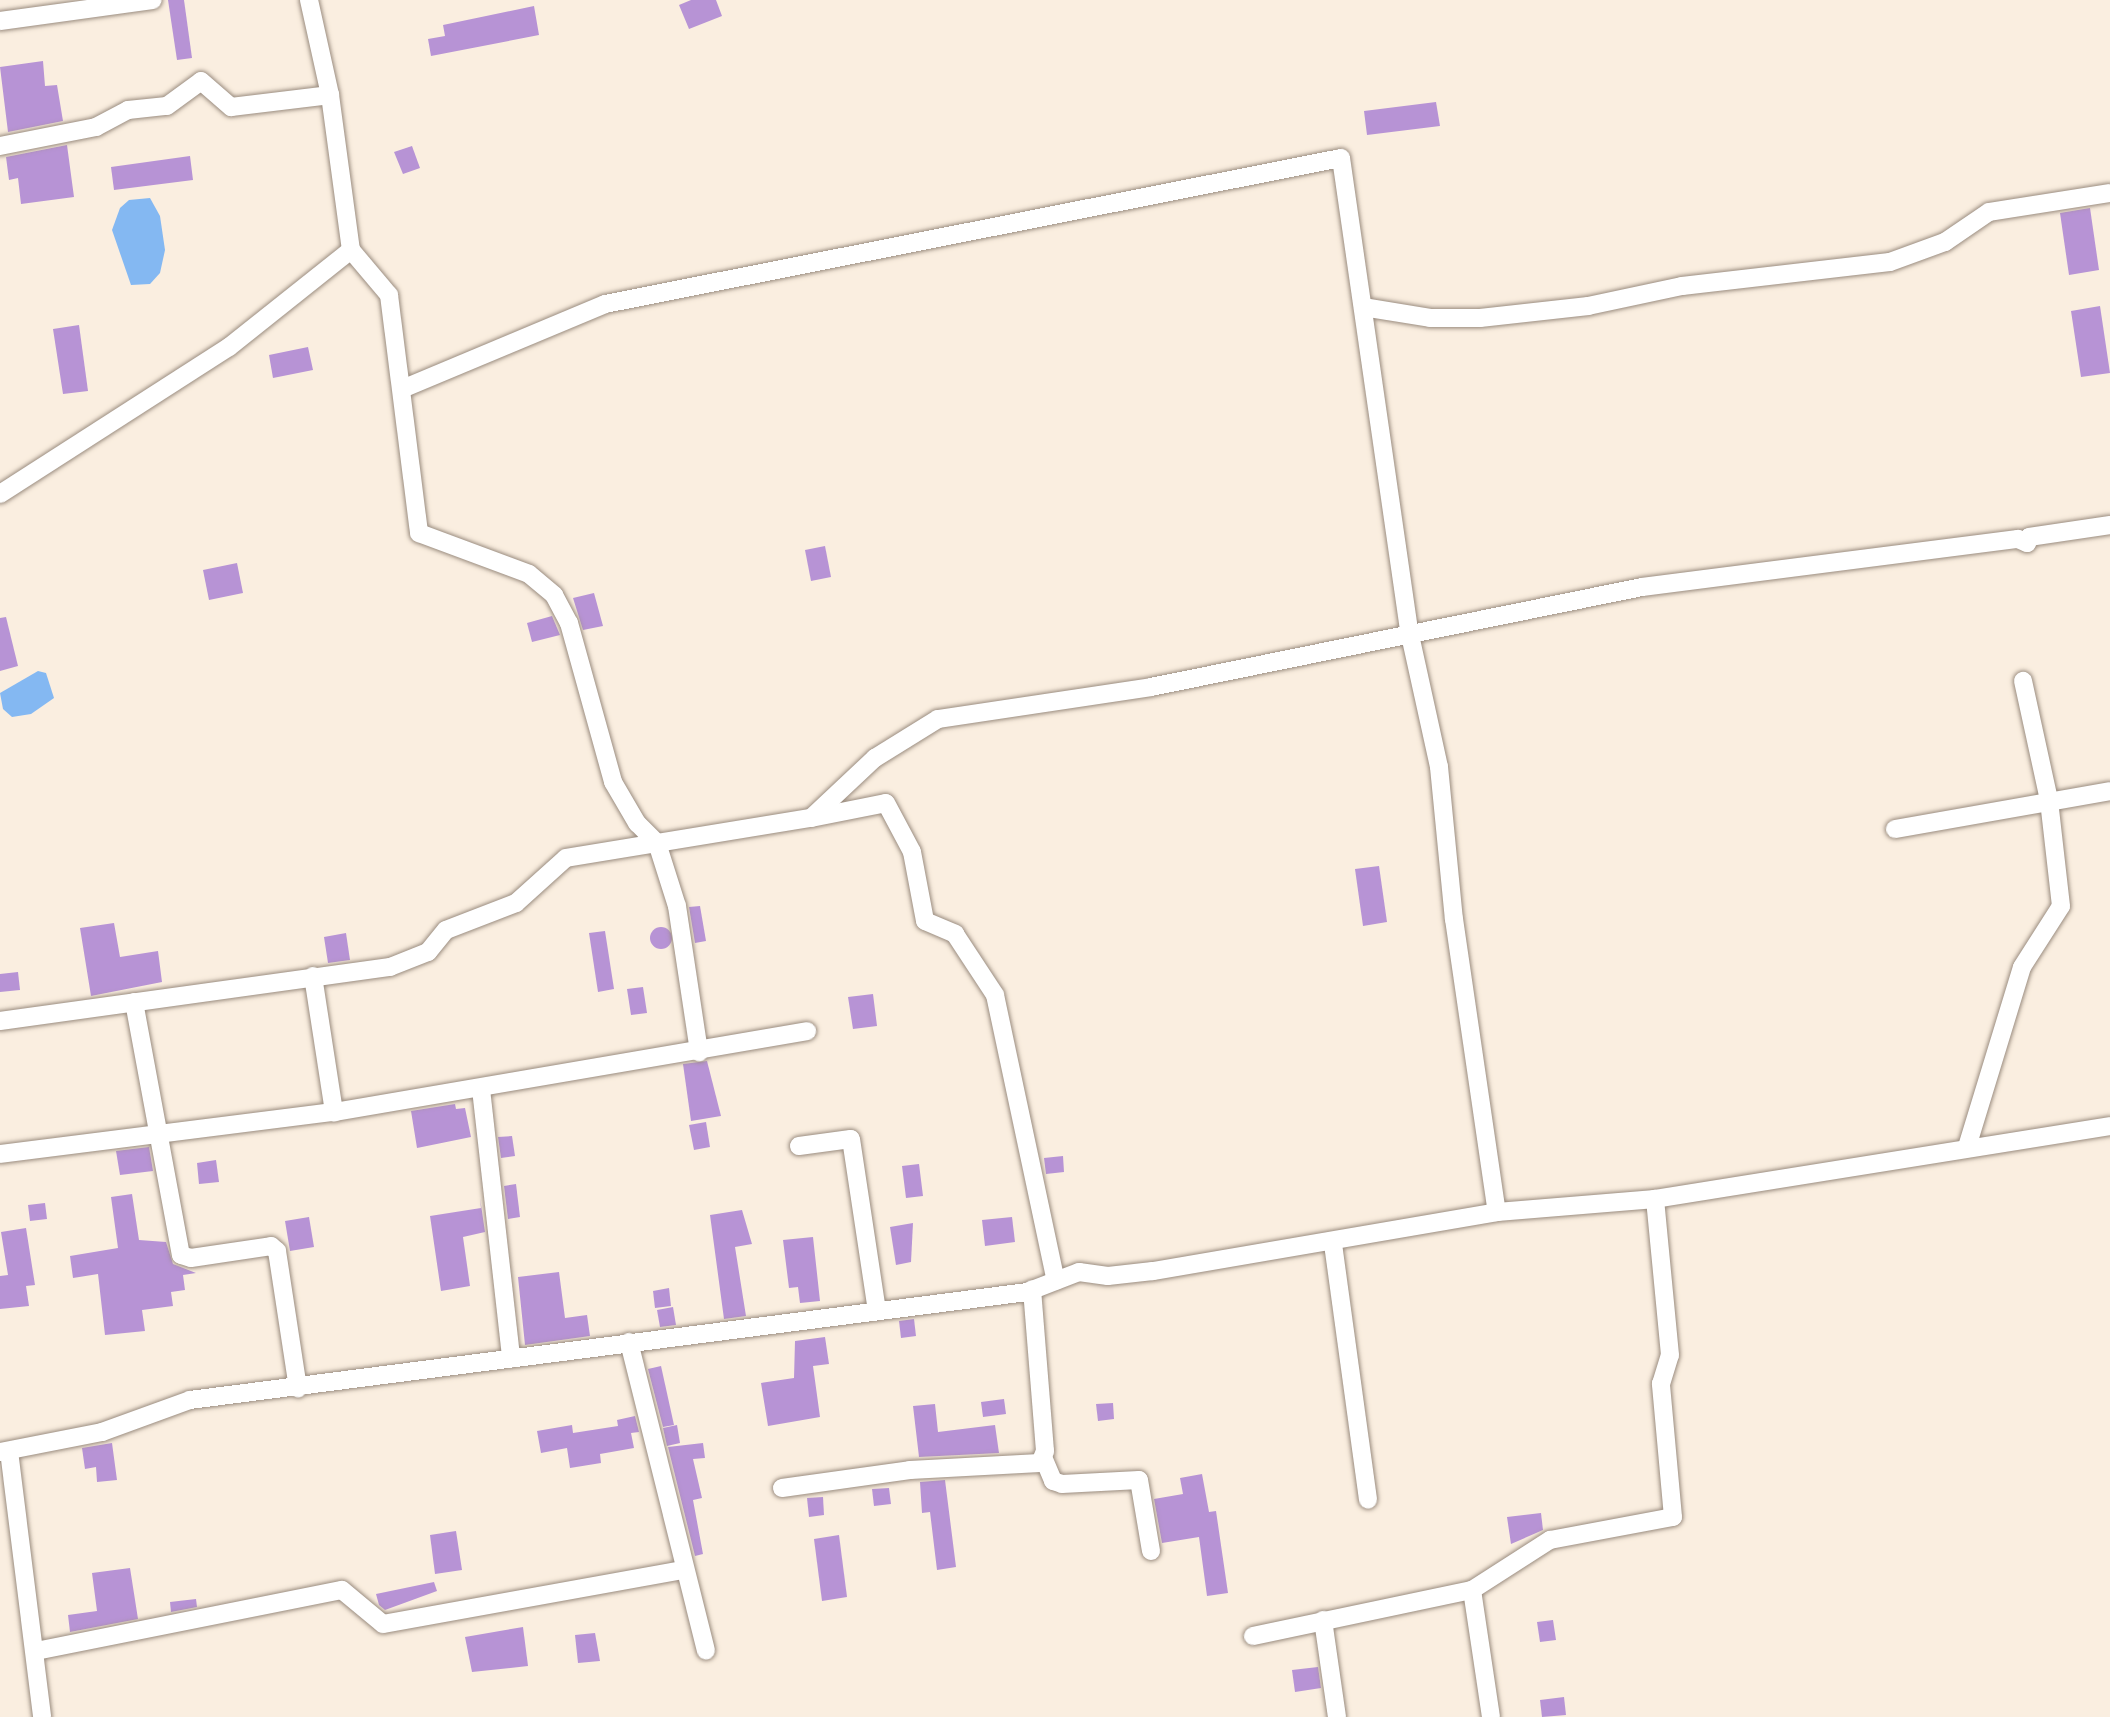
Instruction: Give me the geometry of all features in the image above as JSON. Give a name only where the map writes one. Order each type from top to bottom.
[{"type":"street","points":[[0,21],[153,0]]},
{"type":"street","points":[[309,0],[330,95],[351,250],[389,295],[419,533],[529,574],[554,595],[569,623],[613,782],[637,823],[657,843],[677,906],[699,1052]]},
{"type":"street","points":[[0,144],[96,127],[128,110],[167,106],[201,81],[231,107],[330,95]]},
{"type":"street","points":[[402,389],[605,304],[1341,158],[1410,635],[1439,767],[1454,919],[1497,1212]]},
{"type":"street","points":[[1363,307],[1430,318],[1480,318],[1588,306],[1682,286],[1890,262],[1945,242],[1989,212],[2110,193]]},
{"type":"street","points":[[0,494],[229,347],[351,250]]},
{"type":"street","points":[[811,818],[875,758],[938,719],[1151,687],[1642,587],[2018,539],[2027,543],[2029,537],[2110,525]]},
{"type":"street","points":[[1967,1147],[2022,967],[2061,906],[2049,800],[2023,681]]},
{"type":"street","points":[[1895,829],[2110,791]]},
{"type":"street","points":[[0,1021],[390,967],[428,952],[446,930],[516,903],[566,858],[886,803],[912,852],[925,921],[955,934],[995,995],[1056,1281]]},
{"type":"street","points":[[313,976],[334,1112]]},
{"type":"street","points":[[134,1002],[162,1135],[181,1255],[191,1258],[271,1246],[277,1251],[298,1388]]},
{"type":"street","points":[[0,1154],[334,1112],[699,1052],[807,1031]]},
{"type":"street","points":[[481,1089],[511,1358]]},
{"type":"street","points":[[42,1717],[36,1651],[4,1452],[102,1432],[190,1400],[1032,1290],[1079,1272],[1123,1274],[1333,1244],[1497,1212],[1655,1199],[2110,1126]]},
{"type":"street","points":[[799,1146],[851,1139],[877,1310]]},
{"type":"street","points":[[1253,1636],[1472,1590],[1550,1540],[1673,1517],[1661,1384],[1670,1355],[1655,1199]]},
{"type":"street","points":[[1333,1244],[1368,1500]]},
{"type":"street","points":[[1032,1290],[1043,1457],[1053,1481],[1062,1484],[1139,1480],[1151,1551]]},
{"type":"street","points":[[629,1342],[706,1651]]},
{"type":"street","points":[[782,1488],[910,1470],[1040,1463],[1043,1457]]},
{"type":"street","points":[[36,1651],[342,1590],[383,1624],[684,1570]]},
{"type":"street","points":[[1472,1590],[1491,1717]]},
{"type":"street","points":[[1323,1620],[1337,1717]]},
{"type":"water","points":[[150,198],[160,216],[165,250],[160,273],[150,284],[131,285],[112,230],[120,208],[129,200]]},
{"type":"water","points":[[38,671],[46,673],[54,698],[31,714],[12,717],[3,709],[0,693]]},
{"type":"building","points":[[168,0],[184,0],[192,58],[177,60]]},
{"type":"building","points":[[691,0],[716,0],[722,16],[689,29],[679,5]]},
{"type":"building","points":[[534,6],[539,35],[431,56],[428,39],[445,36],[443,25]]},
{"type":"building","points":[[43,61],[45,86],[57,85],[63,121],[8,132],[0,67]]},
{"type":"building","points":[[1436,102],[1440,126],[1367,135],[1364,111]]},
{"type":"building","points":[[67,145],[74,197],[21,204],[18,178],[9,180],[6,157]]},
{"type":"building","points":[[412,146],[420,168],[403,174],[394,152]]},
{"type":"building","points":[[190,156],[193,180],[114,190],[111,167]]},
{"type":"building","points":[[2090,208],[2099,270],[2069,275],[2060,213]]},
{"type":"building","points":[[2100,306],[2110,373],[2081,377],[2071,311]]},
{"type":"building","points":[[79,325],[88,391],[63,394],[53,329]]},
{"type":"building","points":[[308,347],[313,370],[273,378],[269,355]]},
{"type":"building","points":[[825,546],[831,577],[811,581],[805,550]]},
{"type":"building","points":[[237,563],[243,593],[209,600],[203,570]]},
{"type":"building","points":[[594,593],[603,626],[583,630],[573,598]]},
{"type":"building","points":[[552,616],[560,635],[532,642],[527,623]]},
{"type":"building","points":[[6,617],[18,666],[0,671],[0,618]]},
{"type":"building","points":[[1379,866],[1387,922],[1363,926],[1355,869]]},
{"type":"building","points":[[700,906],[706,941],[695,943],[689,907]]},
{"type":"building","points":[[114,923],[120,957],[158,951],[162,982],[91,996],[80,928]]},
{"type":"building","points":[[661,927],[669,930],[672,938],[669,946],[661,949],[653,946],[650,938],[653,930]]},
{"type":"building","points":[[605,931],[614,989],[598,992],[589,933]]},
{"type":"building","points":[[346,933],[350,960],[328,963],[324,937]]},
{"type":"building","points":[[18,972],[20,990],[0,992],[0,974]]},
{"type":"building","points":[[643,987],[647,1013],[631,1015],[627,989]]},
{"type":"building","points":[[873,994],[877,1026],[853,1029],[848,997]]},
{"type":"building","points":[[707,1061],[721,1116],[691,1121],[683,1064]]},
{"type":"building","points":[[455,1104],[456,1109],[465,1108],[471,1137],[417,1148],[411,1111]]},
{"type":"building","points":[[706,1122],[710,1147],[694,1150],[689,1125]]},
{"type":"building","points":[[512,1136],[515,1156],[501,1158],[498,1137]]},
{"type":"building","points":[[149,1147],[153,1171],[120,1175],[116,1151]]},
{"type":"building","points":[[1063,1156],[1064,1172],[1046,1174],[1044,1158]]},
{"type":"building","points":[[216,1160],[219,1182],[199,1184],[197,1163]]},
{"type":"building","points":[[919,1164],[923,1196],[906,1198],[902,1166]]},
{"type":"building","points":[[516,1184],[520,1217],[508,1219],[504,1186]]},
{"type":"building","points":[[132,1194],[139,1240],[166,1242],[173,1264],[196,1273],[183,1275],[185,1290],[171,1292],[173,1306],[142,1310],[145,1331],[105,1335],[98,1274],[73,1278],[70,1256],[118,1248],[111,1197]]},
{"type":"building","points":[[480,1198],[485,1232],[463,1237],[470,1286],[441,1291],[430,1216],[481,1208]]},
{"type":"building","points":[[45,1203],[47,1219],[30,1221],[28,1205]]},
{"type":"building","points":[[742,1210],[752,1244],[735,1247],[746,1316],[724,1319],[710,1215]]},
{"type":"building","points":[[309,1217],[314,1247],[290,1251],[285,1221]]},
{"type":"building","points":[[1012,1217],[1015,1242],[985,1246],[982,1220]]},
{"type":"building","points":[[913,1223],[911,1262],[896,1265],[890,1227]]},
{"type":"building","points":[[26,1228],[35,1285],[26,1286],[29,1306],[0,1309],[0,1276],[8,1275],[1,1232]]},
{"type":"building","points":[[813,1237],[820,1301],[800,1303],[798,1287],[789,1288],[783,1240]]},
{"type":"building","points":[[559,1272],[565,1318],[587,1315],[590,1336],[525,1345],[518,1277]]},
{"type":"building","points":[[669,1288],[671,1306],[655,1308],[653,1291]]},
{"type":"building","points":[[673,1307],[676,1325],[660,1327],[657,1310]]},
{"type":"building","points":[[914,1319],[916,1336],[901,1338],[899,1321]]},
{"type":"building","points":[[825,1337],[829,1364],[813,1366],[820,1417],[768,1426],[761,1383],[794,1378],[795,1341]]},
{"type":"building","points":[[661,1366],[674,1425],[663,1427],[648,1369]]},
{"type":"building","points":[[1004,1399],[1006,1414],[983,1417],[981,1402]]},
{"type":"building","points":[[1113,1403],[1114,1419],[1098,1421],[1096,1404]]},
{"type":"building","points":[[935,1404],[938,1432],[995,1425],[999,1453],[919,1457],[913,1406]]},
{"type":"building","points":[[635,1416],[639,1432],[631,1433],[634,1448],[600,1454],[601,1463],[570,1468],[567,1448],[541,1453],[537,1431],[572,1425],[573,1433],[618,1426],[617,1420]]},
{"type":"building","points":[[677,1425],[680,1443],[667,1446],[663,1428]]},
{"type":"building","points":[[112,1443],[117,1480],[97,1482],[96,1467],[85,1469],[82,1448]]},
{"type":"building","points":[[703,1443],[705,1458],[693,1459],[702,1498],[693,1500],[703,1554],[695,1556],[668,1447]]},
{"type":"building","points":[[1202,1474],[1209,1512],[1216,1511],[1228,1593],[1207,1596],[1199,1537],[1162,1543],[1154,1499],[1183,1494],[1180,1478]]},
{"type":"building","points":[[945,1480],[956,1567],[937,1570],[930,1512],[922,1513],[920,1482]]},
{"type":"building","points":[[889,1488],[891,1504],[874,1506],[872,1489]]},
{"type":"building","points":[[823,1497],[824,1515],[809,1517],[807,1498]]},
{"type":"building","points":[[1541,1513],[1543,1530],[1511,1544],[1507,1517]]},
{"type":"building","points":[[456,1531],[462,1570],[435,1574],[430,1535]]},
{"type":"building","points":[[839,1535],[847,1597],[822,1601],[814,1539]]},
{"type":"building","points":[[130,1568],[138,1619],[70,1632],[68,1615],[97,1611],[92,1573]]},
{"type":"building","points":[[434,1582],[437,1591],[385,1610],[379,1605],[376,1594]]},
{"type":"building","points":[[196,1599],[197,1607],[171,1612],[170,1602]]},
{"type":"building","points":[[1553,1620],[1556,1640],[1540,1642],[1537,1622]]},
{"type":"building","points":[[523,1627],[528,1666],[472,1672],[465,1637]]},
{"type":"building","points":[[595,1633],[600,1661],[578,1663],[575,1635]]},
{"type":"building","points":[[1318,1667],[1321,1688],[1295,1692],[1292,1670]]},
{"type":"building","points":[[1564,1697],[1566,1715],[1542,1717],[1540,1700]]}]
